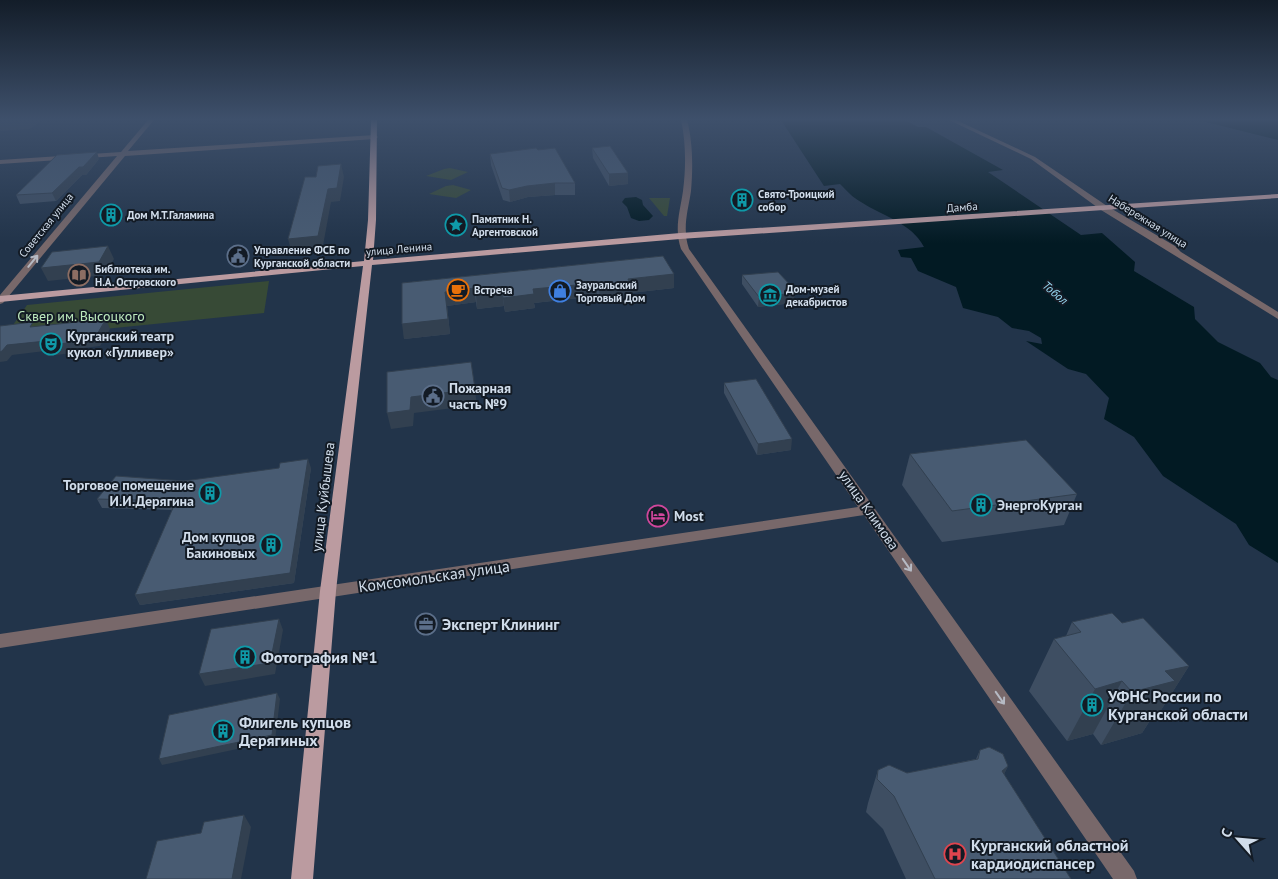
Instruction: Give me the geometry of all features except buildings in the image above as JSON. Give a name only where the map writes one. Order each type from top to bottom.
[{"type":"main road","name":"улица Куйбышева","points":[[302,879],[328,591],[368,263],[374,161]]},
{"type":"main road","name":"Дамба","points":[[680,236],[1278,196]]},
{"type":"main road","name":"улица Ленина","points":[[1,300],[368,263],[680,236]]},
{"type":"street","points":[[0,162],[13,161]]},
{"type":"street","name":"Советская улица","points":[[1,300],[115,161]]},
{"type":"street","points":[[680,236],[688,174],[688,161]]},
{"type":"street","name":"Набережная улица","points":[[1037,161],[1104,208],[1172,248],[1178,254],[1278,316]]},
{"type":"street","name":"улица Климова","points":[[680,236],[685,248],[1126,879]]},
{"type":"street","name":"Комсомольская улица","points":[[0,641],[869,510]]},
{"type":"green space","points":[[450,168],[468,172],[451,180],[426,176],[444,169]]},
{"type":"green space","points":[[453,185],[471,190],[456,198],[429,194],[446,186]]},
{"type":"green space","points":[[649,198],[670,198],[667,216],[664,216]]},
{"type":"green space","name":"Сквер им. Высоцкого","points":[[269,281],[264,313],[35,336],[6,335],[27,305]]},
{"type":"water","name":"Тобол","points":[[808,161],[987,161],[1003,170],[988,172],[1081,235],[1102,233],[1135,262],[1134,271],[1194,307],[1195,319],[1218,342],[1260,363],[1271,377],[1278,380],[1278,563],[1249,545],[1236,524],[1163,476],[1134,437],[1104,419],[1109,398],[1086,374],[1068,369],[1026,341],[1042,344],[1041,338],[1029,331],[1012,328],[998,317],[963,308],[956,287],[918,271],[911,258],[901,257],[898,250],[924,247],[912,232],[855,198],[840,184],[824,186]]},
{"type":"water","points":[[636,197],[642,200],[643,205],[653,216],[649,220],[639,221],[631,218],[627,207],[622,202],[625,198]]},
{"type":"place","name":"Свято-Троицкий собор","points":[[742,200]]},
{"type":"place","name":"Дом М.Т.Галямина","points":[[111,215]]},
{"type":"place","name":"Памятник Н. Аргентовской","points":[[456,225]]},
{"type":"place","name":"Управление ФСБ по Курганской области","points":[[238,256]]},
{"type":"place","name":"Библиотека им. Н.А. Островского","points":[[79,275]]},
{"type":"place","name":"Встреча","points":[[458,290]]},
{"type":"place","name":"Зауральский Торговый Дом","points":[[560,291]]},
{"type":"place","name":"Дом-музей декабристов","points":[[770,295]]},
{"type":"place","name":"Курганский театр кукол «Гулливер»","points":[[51,344]]},
{"type":"place","name":"Пожарная часть №9","points":[[433,396]]},
{"type":"place","name":"Торговое помещение И.И.Дерягина","points":[[210,493]]},
{"type":"place","name":"ЭнергоКурган","points":[[981,505]]},
{"type":"place","name":"Most","points":[[658,516]]},
{"type":"place","name":"Дом купцов Бакиновых","points":[[271,545]]},
{"type":"place","name":"Эксперт Клининг","points":[[426,624]]},
{"type":"place","name":"Фотография №1","points":[[245,657]]},
{"type":"place","name":"УФНС России по Курганской области","points":[[1092,705]]},
{"type":"place","name":"Флигель купцов Дерягиных","points":[[223,731]]},
{"type":"place","name":"Курганский областной кардиодиспансер","points":[[955,854]]}]
